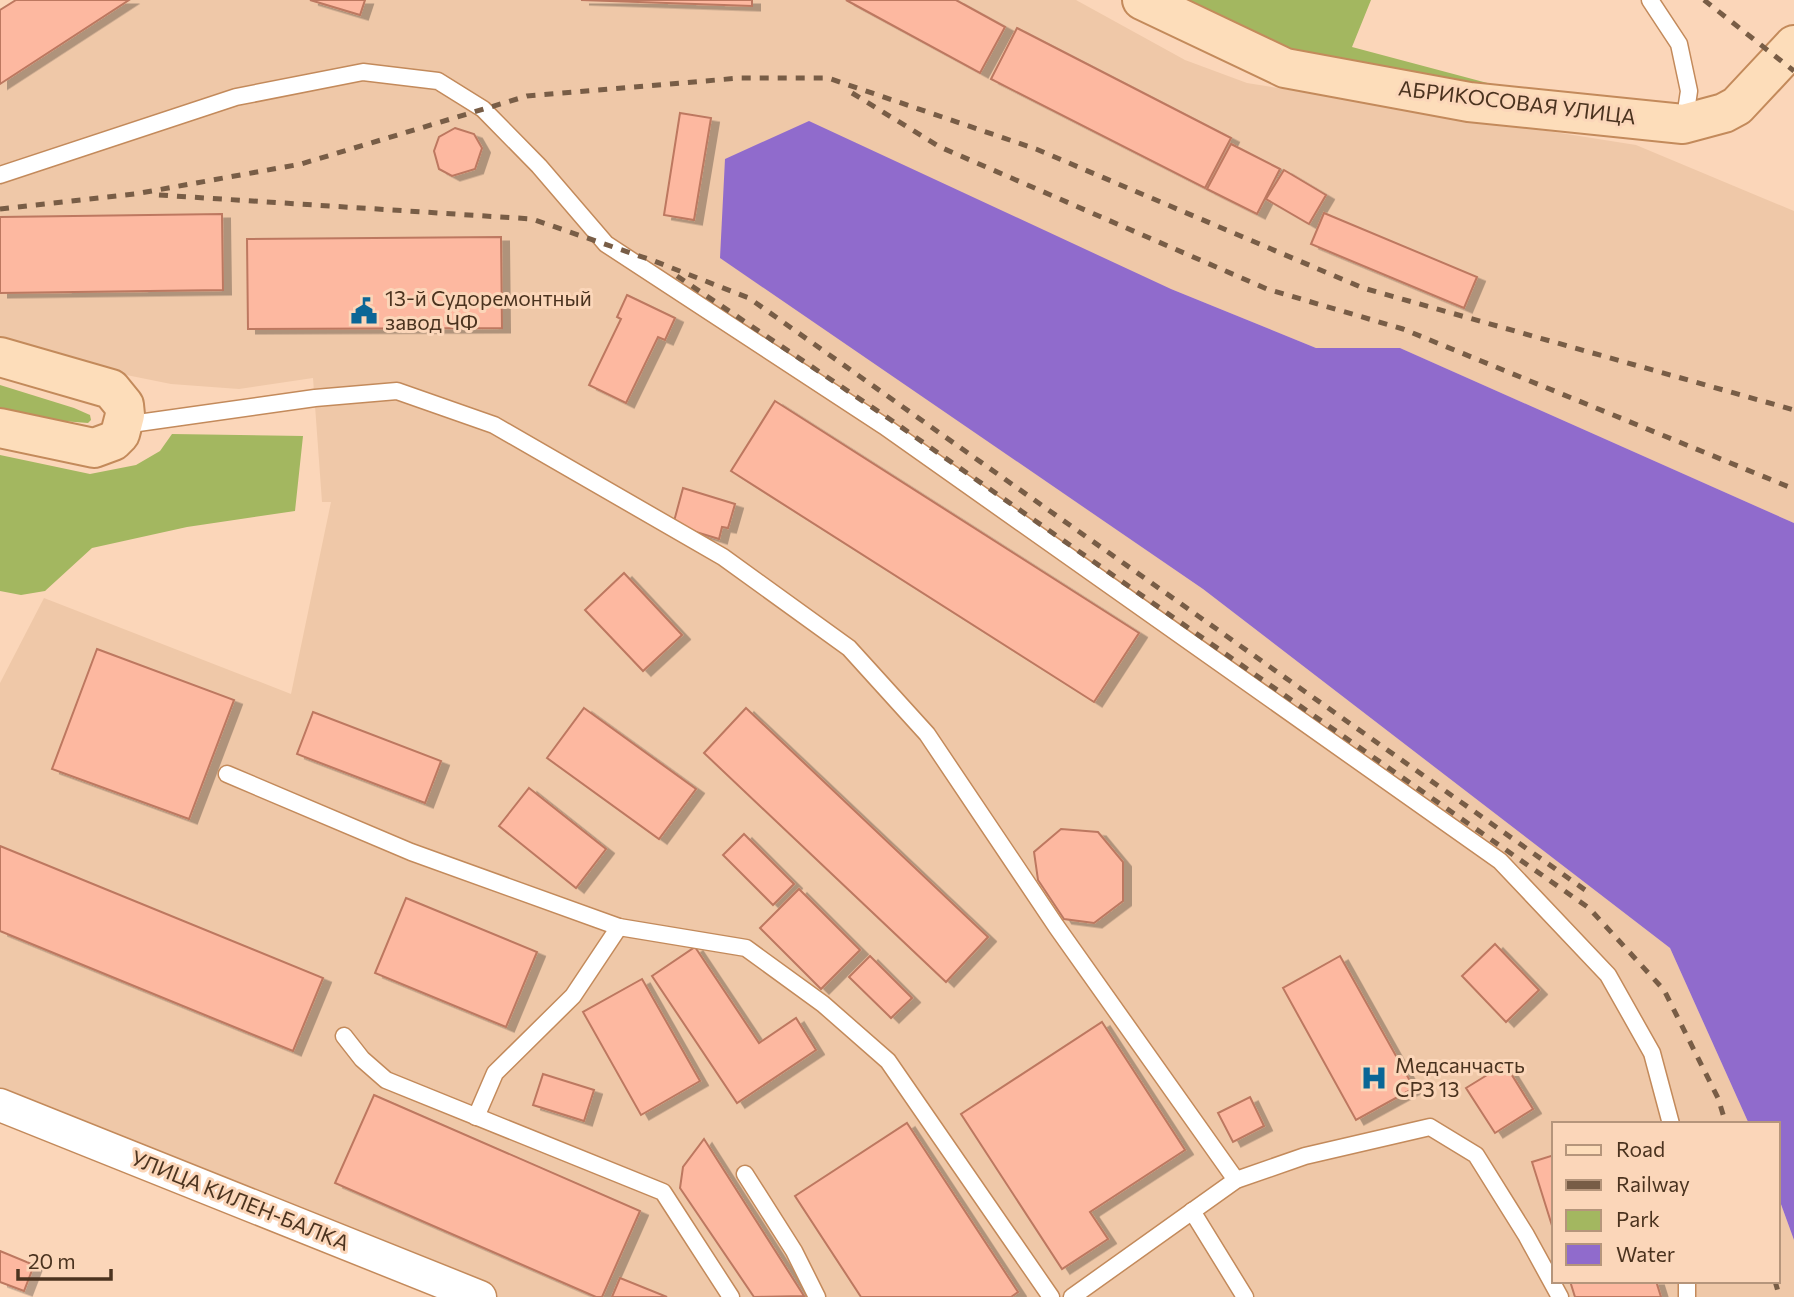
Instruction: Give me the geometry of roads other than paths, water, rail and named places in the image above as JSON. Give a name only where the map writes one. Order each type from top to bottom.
[{"type":"main road","name":"АБРИКОСОВАЯ УЛИЦА","points":[[1142,0],[1284,68],[1468,102],[1684,124],[1724,113],[1737,106],[1794,45]]},
{"type":"main road","points":[[0,357],[111,389],[124,405],[124,425],[113,441],[94,447],[0,428]]},
{"type":"street","name":"УЛИЦА КИЛЕН-БАЛКА","points":[[0,1105],[480,1297]]},
{"type":"lane","points":[[1650,0],[1679,44],[1689,91],[1684,124]]},
{"type":"lane","points":[[0,175],[236,97],[363,72],[438,81],[483,109],[540,166],[606,244],[884,426],[1500,861],[1608,975],[1652,1053],[1670,1122]]},
{"type":"lane","points":[[124,425],[315,398],[397,391],[494,425],[723,557],[849,648],[927,734],[1056,926],[1236,1180]]},
{"type":"lane","points":[[227,774],[411,852],[619,927],[746,948],[832,1012],[888,1061],[1051,1297]]},
{"type":"lane","points":[[476,1117],[495,1073],[573,996],[619,927]]},
{"type":"lane","points":[[344,1036],[362,1059],[386,1080],[663,1192],[732,1297]]},
{"type":"lane","points":[[1072,1297],[1236,1180],[1305,1156],[1430,1127],[1476,1155],[1552,1282]]},
{"type":"lane","points":[[745,1174],[794,1251],[817,1297]]},
{"type":"lane","points":[[1192,1211],[1245,1297]]},
{"type":"water","points":[[809,121],[1171,289],[1316,348],[1400,348],[1794,523],[1794,1240],[1780,1202],[1780,1122],[1748,1122],[1670,948],[1203,589],[720,258],[725,159]]},
{"type":"railway","points":[[1704,0],[1794,71]]},
{"type":"railway","points":[[0,209],[135,194],[301,164],[527,96],[740,78],[828,78],[1036,149],[1363,288],[1794,410]]},
{"type":"railway","points":[[852,93],[940,147],[1267,289],[1403,329],[1794,489]]},
{"type":"railway","points":[[159,195],[532,219],[654,261],[749,298],[1588,892]]},
{"type":"railway","points":[[677,276],[891,420],[1589,908],[1664,990],[1718,1098],[1725,1122]]},
{"type":"railway","points":[[1776,1283],[1779,1295]]},
{"type":"place","name":"13-й Судоремонтный завод ЧФ","points":[[364,311]]},
{"type":"place","name":"Медсанчасть СРЗ 13","points":[[1374,1078]]}]
